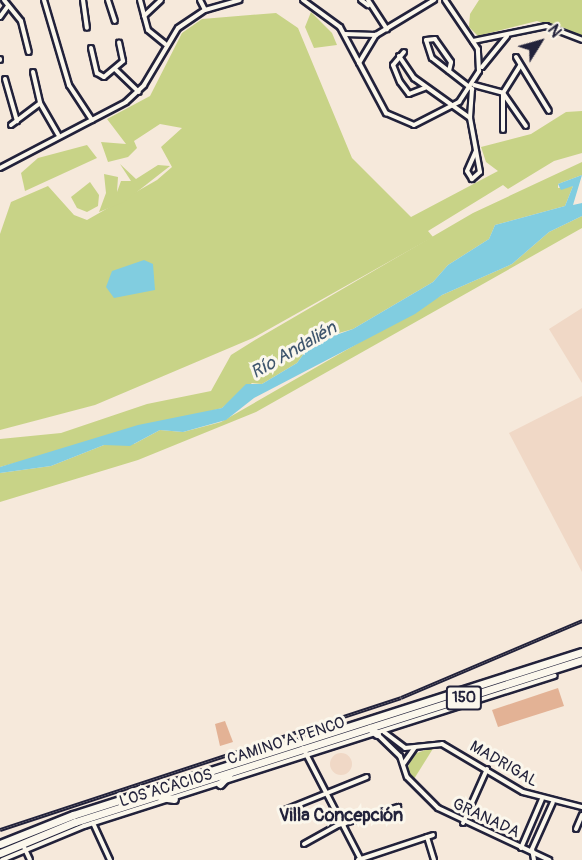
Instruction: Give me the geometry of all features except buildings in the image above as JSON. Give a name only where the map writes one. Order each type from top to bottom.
[{"type":"highway","name":"CAMINO A PENCO","points":[[0,844],[22,842],[582,652]]},
{"type":"highway","name":"CAMINO A PENCO","points":[[0,853],[22,842],[302,746],[370,728],[582,660]]},
{"type":"highway","points":[[555,676],[558,668]]},
{"type":"highway","points":[[370,728],[380,733]]},
{"type":"highway","points":[[220,784],[231,772]]},
{"type":"highway","points":[[155,796],[174,799]]},
{"type":"street","points":[[4,0],[22,24],[29,52]]},
{"type":"street","points":[[44,0],[49,7],[69,85],[92,120]]},
{"type":"street","points":[[49,7],[51,0]]},
{"type":"street","points":[[83,0],[87,28]]},
{"type":"street","points":[[108,0],[115,21]]},
{"type":"street","points":[[140,0],[150,33],[165,44]]},
{"type":"street","points":[[144,16],[161,0]]},
{"type":"street","points":[[200,0],[205,10]]},
{"type":"street","points":[[0,168],[58,134],[92,120],[138,92],[165,44],[205,10],[240,0]]},
{"type":"street","points":[[303,0],[329,16],[345,34],[376,100],[398,122],[417,124],[451,108],[473,87]]},
{"type":"street","points":[[361,0],[368,3],[387,29]]},
{"type":"street","points":[[358,64],[376,35],[434,0]]},
{"type":"street","points":[[445,0],[472,41],[480,71]]},
{"type":"street","points":[[0,17],[8,6]]},
{"type":"street","points":[[472,41],[549,26],[582,40]]},
{"type":"street","points":[[345,34],[376,35]]},
{"type":"street","points":[[476,151],[467,171],[472,178],[480,172],[470,118],[473,87],[480,71],[510,34]]},
{"type":"street","points":[[449,71],[452,62],[434,38],[426,40],[432,58],[449,71],[473,87],[503,93],[526,126]]},
{"type":"street","points":[[91,48],[99,76],[115,69],[124,60],[119,42]]},
{"type":"street","points":[[404,52],[393,66],[407,93],[426,88]]},
{"type":"street","points":[[399,56],[426,88],[451,108],[470,118]]},
{"type":"street","points":[[516,57],[549,111]]},
{"type":"street","points":[[502,130],[503,93],[520,66]]},
{"type":"street","points":[[115,69],[138,92]]},
{"type":"street","points":[[33,72],[40,103],[58,134]]},
{"type":"street","points":[[5,79],[17,121]]},
{"type":"street","points":[[11,125],[40,103]]},
{"type":"street","name":"LOS ACACIOS","points":[[2,860],[22,842],[174,799],[555,676]]},
{"type":"street","name":"MADRIGAL","points":[[380,733],[400,746],[415,747],[438,743],[542,799],[582,807]]},
{"type":"street","name":"GRANADA","points":[[380,733],[424,795],[463,823],[549,860]]},
{"type":"street","points":[[302,746],[360,860],[434,835]]},
{"type":"street","points":[[403,766],[415,747]]},
{"type":"street","points":[[463,823],[487,769]]},
{"type":"street","points":[[285,810],[324,790],[367,777]]},
{"type":"street","points":[[520,848],[542,799]]},
{"type":"street","points":[[534,860],[533,853],[553,802]]},
{"type":"street","points":[[304,843],[342,824],[399,807]]},
{"type":"street","points":[[576,829],[582,815]]},
{"type":"street","points":[[93,823],[110,860]]},
{"type":"street","points":[[426,837],[434,860]]},
{"type":"street","points":[[22,842],[30,860]]},
{"type":"shaded area","points":[[582,308],[582,383],[549,329]]},
{"type":"shaded area","points":[[582,396],[582,572],[509,433]]},
{"type":"shaded area","points":[[341,753],[349,756],[352,764],[349,772],[341,775],[333,772],[330,764],[333,756]]},
{"type":"green space","points":[[479,0],[582,0],[582,36],[537,21],[478,36],[469,27],[470,14]]},
{"type":"green space","points":[[311,12],[332,33],[337,45],[314,48],[305,27]]},
{"type":"green space","points":[[276,13],[298,28],[352,158],[411,217],[498,171],[486,162],[481,147],[531,134],[566,112],[582,111],[582,153],[554,161],[508,189],[503,185],[428,231],[433,237],[253,338],[95,405],[0,430],[0,234],[11,202],[48,186],[74,215],[87,220],[157,180],[172,167],[161,147],[182,128],[160,124],[134,141],[137,148],[128,157],[108,162],[101,142],[126,144],[107,119],[150,96],[182,33],[202,19]]},
{"type":"green space","points":[[87,145],[97,158],[25,191],[21,173],[38,158]]},
{"type":"green space","points":[[582,162],[582,175],[558,184],[558,188],[573,186],[565,206],[495,225],[489,239],[448,265],[433,282],[353,329],[332,335],[335,328],[316,337],[297,363],[262,384],[252,383],[222,408],[0,467],[0,439],[61,433],[147,404],[211,391],[231,355],[255,340],[473,213]]},
{"type":"green space","points":[[120,164],[136,179],[158,165],[170,166],[124,202],[99,212],[106,193],[104,174],[118,177],[117,192],[121,181],[131,181]]},
{"type":"green space","points":[[90,182],[99,195],[98,206],[87,212],[77,208],[71,197]]},
{"type":"green space","points":[[582,216],[582,228],[256,412],[138,460],[0,502],[0,473],[51,466],[104,445],[134,444],[160,430],[183,432],[221,422],[442,295],[512,264],[549,232]]},
{"type":"green space","points":[[434,747],[414,779],[407,769],[414,754]]},
{"type":"water","points":[[582,175],[573,205],[582,203],[582,216],[549,232],[512,264],[442,295],[415,314],[254,398],[226,420],[183,432],[160,430],[130,446],[104,445],[51,466],[0,473],[0,467],[138,425],[222,408],[246,384],[262,384],[297,363],[316,337],[335,328],[333,336],[353,329],[433,282],[448,265],[489,239],[495,225],[565,206],[573,186],[561,190],[558,184]]},
{"type":"water","points":[[144,260],[153,264],[155,290],[114,298],[106,287],[112,271]]},
{"type":"railway","points":[[0,830],[401,698],[582,621]]},
{"type":"district","name":"Villa Concepción","points":[[341,816]]},
{"type":"water label","name":"Río Andalién","points":[[294,351]]}]
